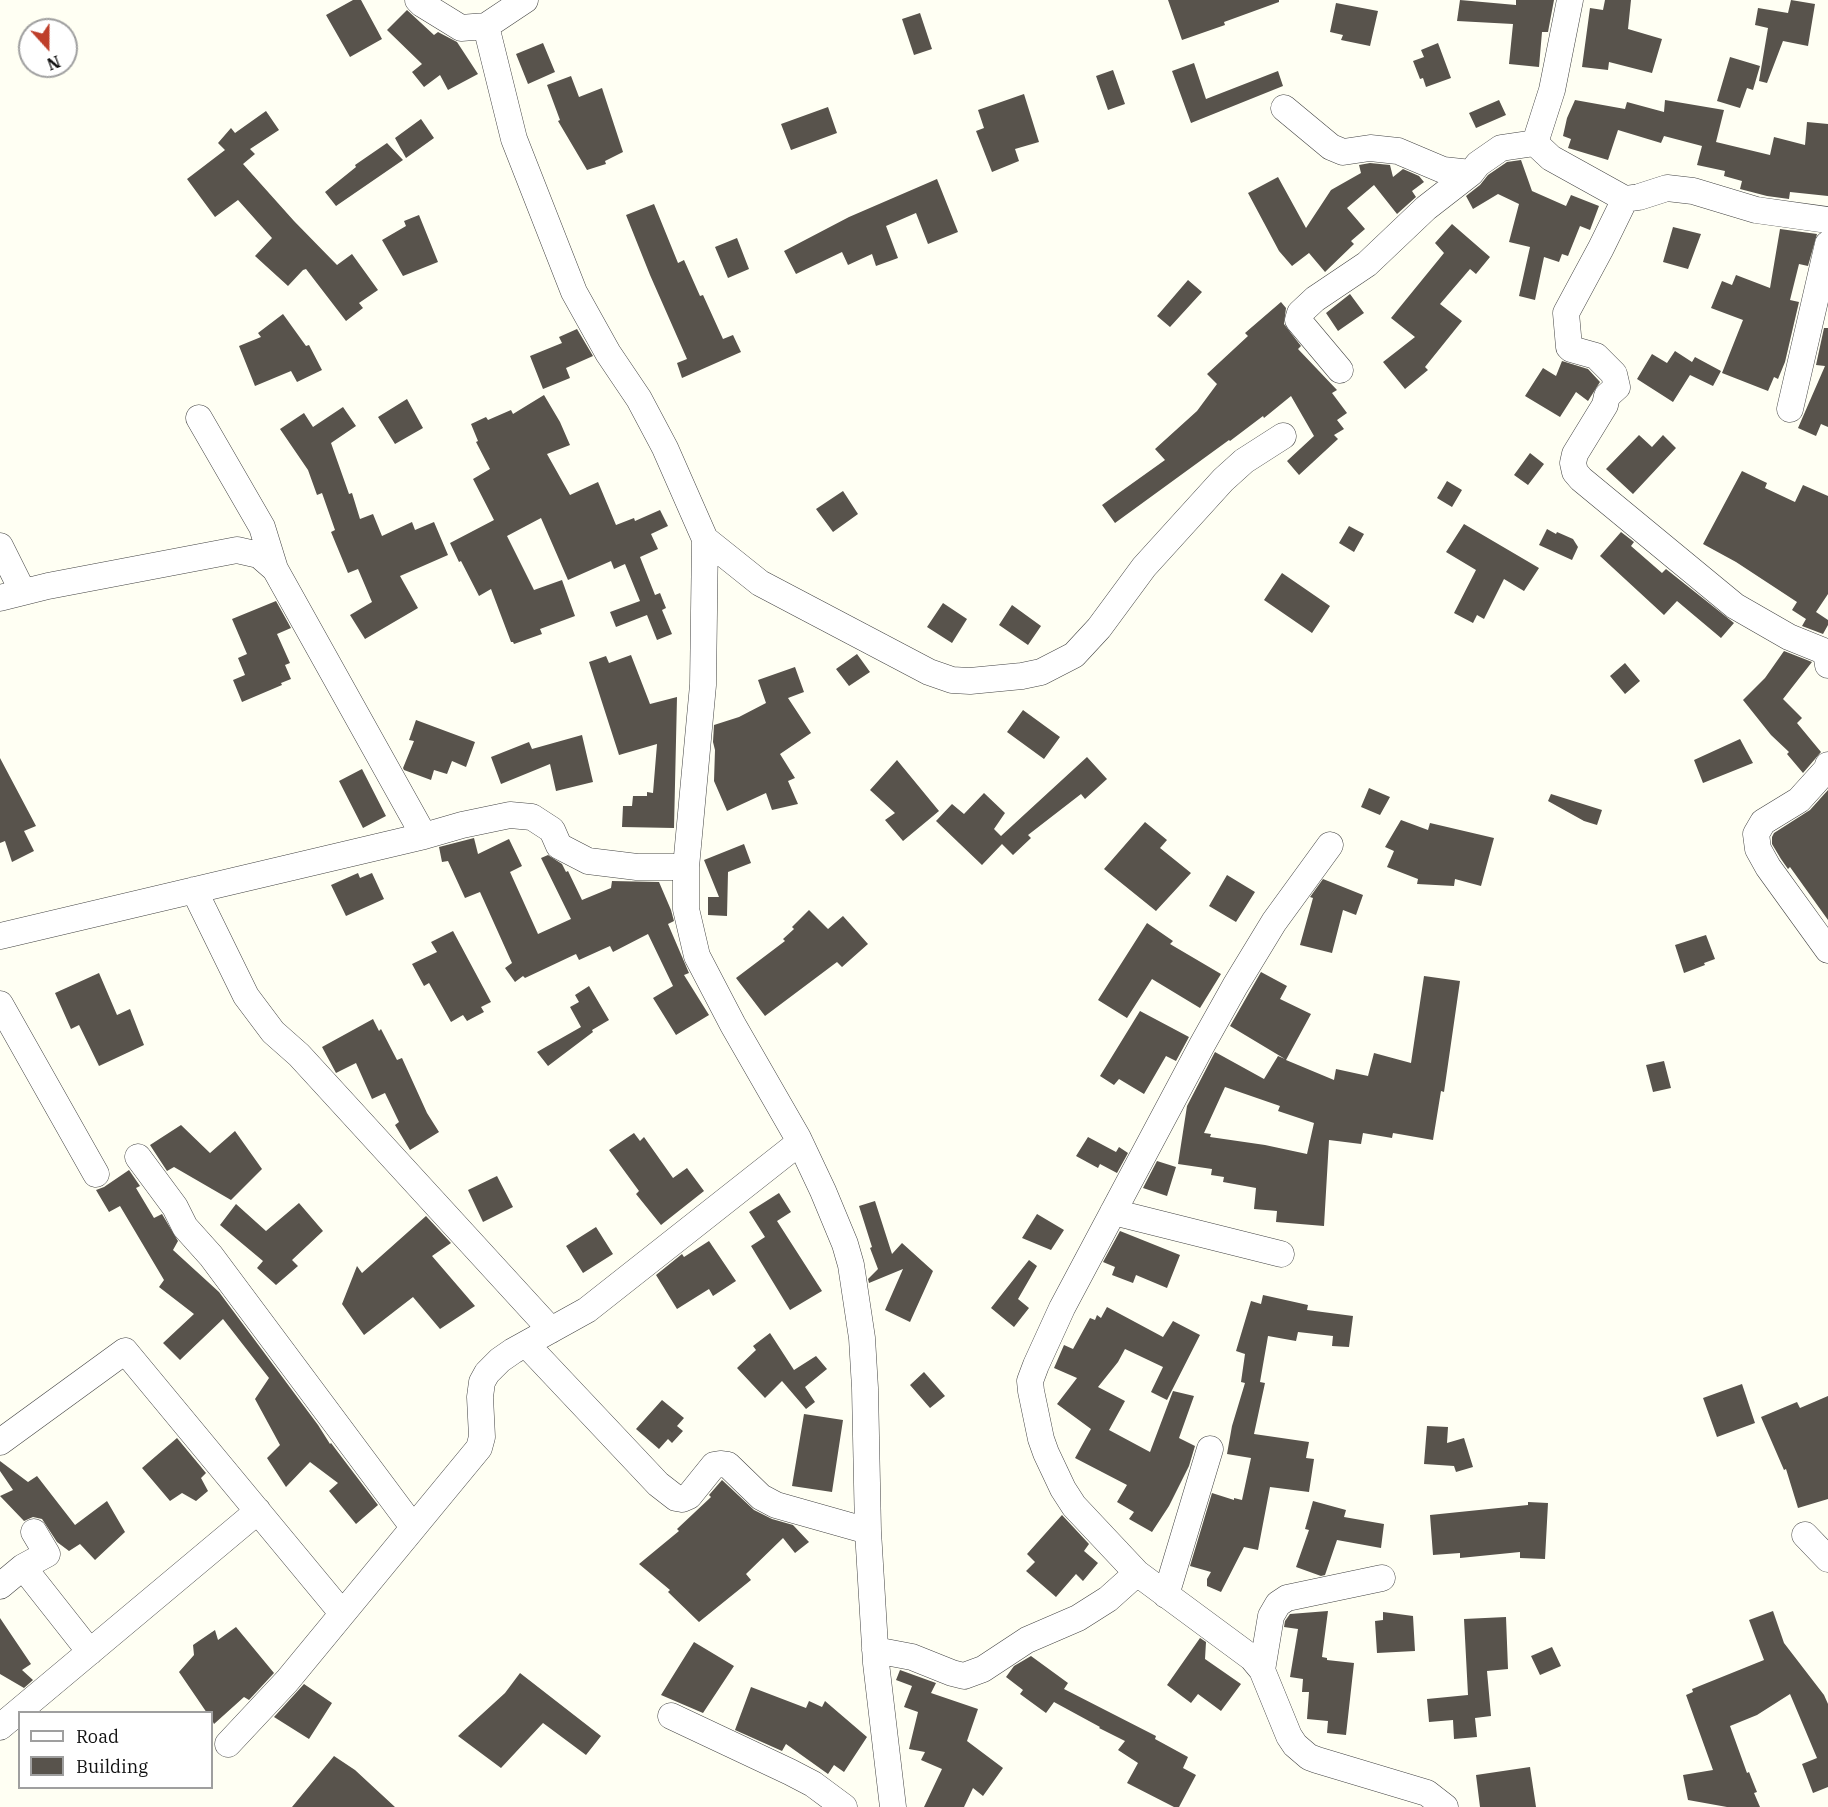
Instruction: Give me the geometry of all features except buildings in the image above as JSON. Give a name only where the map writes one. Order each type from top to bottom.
[{"type":"street","points":[[418,0],[461,28],[486,26],[525,0]]},
{"type":"street","points":[[1535,142],[1552,90],[1570,0]]},
{"type":"street","points":[[486,26],[514,139],[574,292],[660,438],[705,539],[703,685],[686,867],[686,909],[697,956],[733,1025],[800,1142],[845,1244],[851,1265],[862,1338],[868,1531],[876,1650],[893,1807]]},
{"type":"street","points":[[1284,108],[1331,147],[1343,152],[1370,148],[1398,151],[1443,170],[1471,172]]},
{"type":"street","points":[[1340,370],[1298,320],[1300,313],[1315,299],[1367,264],[1426,208],[1478,164],[1501,148],[1535,142]]},
{"type":"street","points":[[1535,142],[1551,158],[1625,199],[1640,197],[1667,188],[1693,191],[1756,210],[1828,220]]},
{"type":"street","points":[[1625,199],[1566,313],[1571,349],[1596,356],[1614,375],[1617,387],[1607,396],[1605,405],[1575,454],[1573,463],[1575,472],[1734,606],[1789,636],[1826,652],[1828,665]]},
{"type":"street","points":[[1790,409],[1828,244]]},
{"type":"street","points":[[199,418],[262,527],[275,569],[424,836]]},
{"type":"street","points":[[705,539],[760,583],[928,672],[952,680],[970,681],[1022,676],[1041,672],[1074,655],[1099,628],[1144,567],[1210,494],[1244,461],[1283,436]]},
{"type":"street","points":[[0,546],[11,595],[237,550],[259,555],[275,569]]},
{"type":"street","points":[[1828,765],[1799,800],[1763,822],[1756,834],[1758,849],[1768,867],[1828,950]]},
{"type":"street","points":[[0,936],[510,815],[532,817],[552,830],[559,846],[588,861],[619,866],[686,867]]},
{"type":"street","points":[[1330,845],[1274,922],[1235,986],[1113,1212],[1042,1350],[1030,1381],[1031,1391],[1041,1439],[1063,1489],[1074,1506],[1137,1573],[1252,1658],[1262,1670],[1289,1737],[1295,1745],[1309,1757],[1414,1787],[1439,1800],[1445,1807]]},
{"type":"street","points":[[194,890],[246,996],[273,1032],[299,1055],[494,1265],[551,1330]]},
{"type":"street","points":[[0,1004],[96,1174]]},
{"type":"street","points":[[228,1744],[287,1681],[479,1448],[482,1437],[480,1397],[482,1382],[487,1373],[500,1360],[587,1310],[800,1142]]},
{"type":"street","points":[[138,1157],[175,1207],[186,1227],[211,1256],[412,1527]]},
{"type":"street","points":[[1113,1212],[1281,1254]]},
{"type":"street","points":[[526,1344],[658,1484],[676,1498],[682,1499],[689,1496],[714,1465],[720,1464],[728,1466],[761,1497],[776,1505],[868,1531]]},
{"type":"street","points":[[0,1442],[125,1351],[342,1613]]},
{"type":"street","points":[[1166,1594],[1210,1449]]},
{"type":"street","points":[[19,1711],[258,1511]]},
{"type":"street","points":[[1805,1535],[1828,1559]]},
{"type":"street","points":[[0,1586],[38,1549],[90,1652]]},
{"type":"street","points":[[876,1650],[912,1657],[964,1676],[983,1669],[1027,1640],[1078,1618],[1108,1599],[1137,1573]]},
{"type":"street","points":[[1262,1670],[1271,1616],[1278,1604],[1287,1598],[1382,1578]]},
{"type":"street","points":[[0,1727],[18,1712]]},
{"type":"street","points":[[671,1716],[806,1780],[844,1807]]}]
